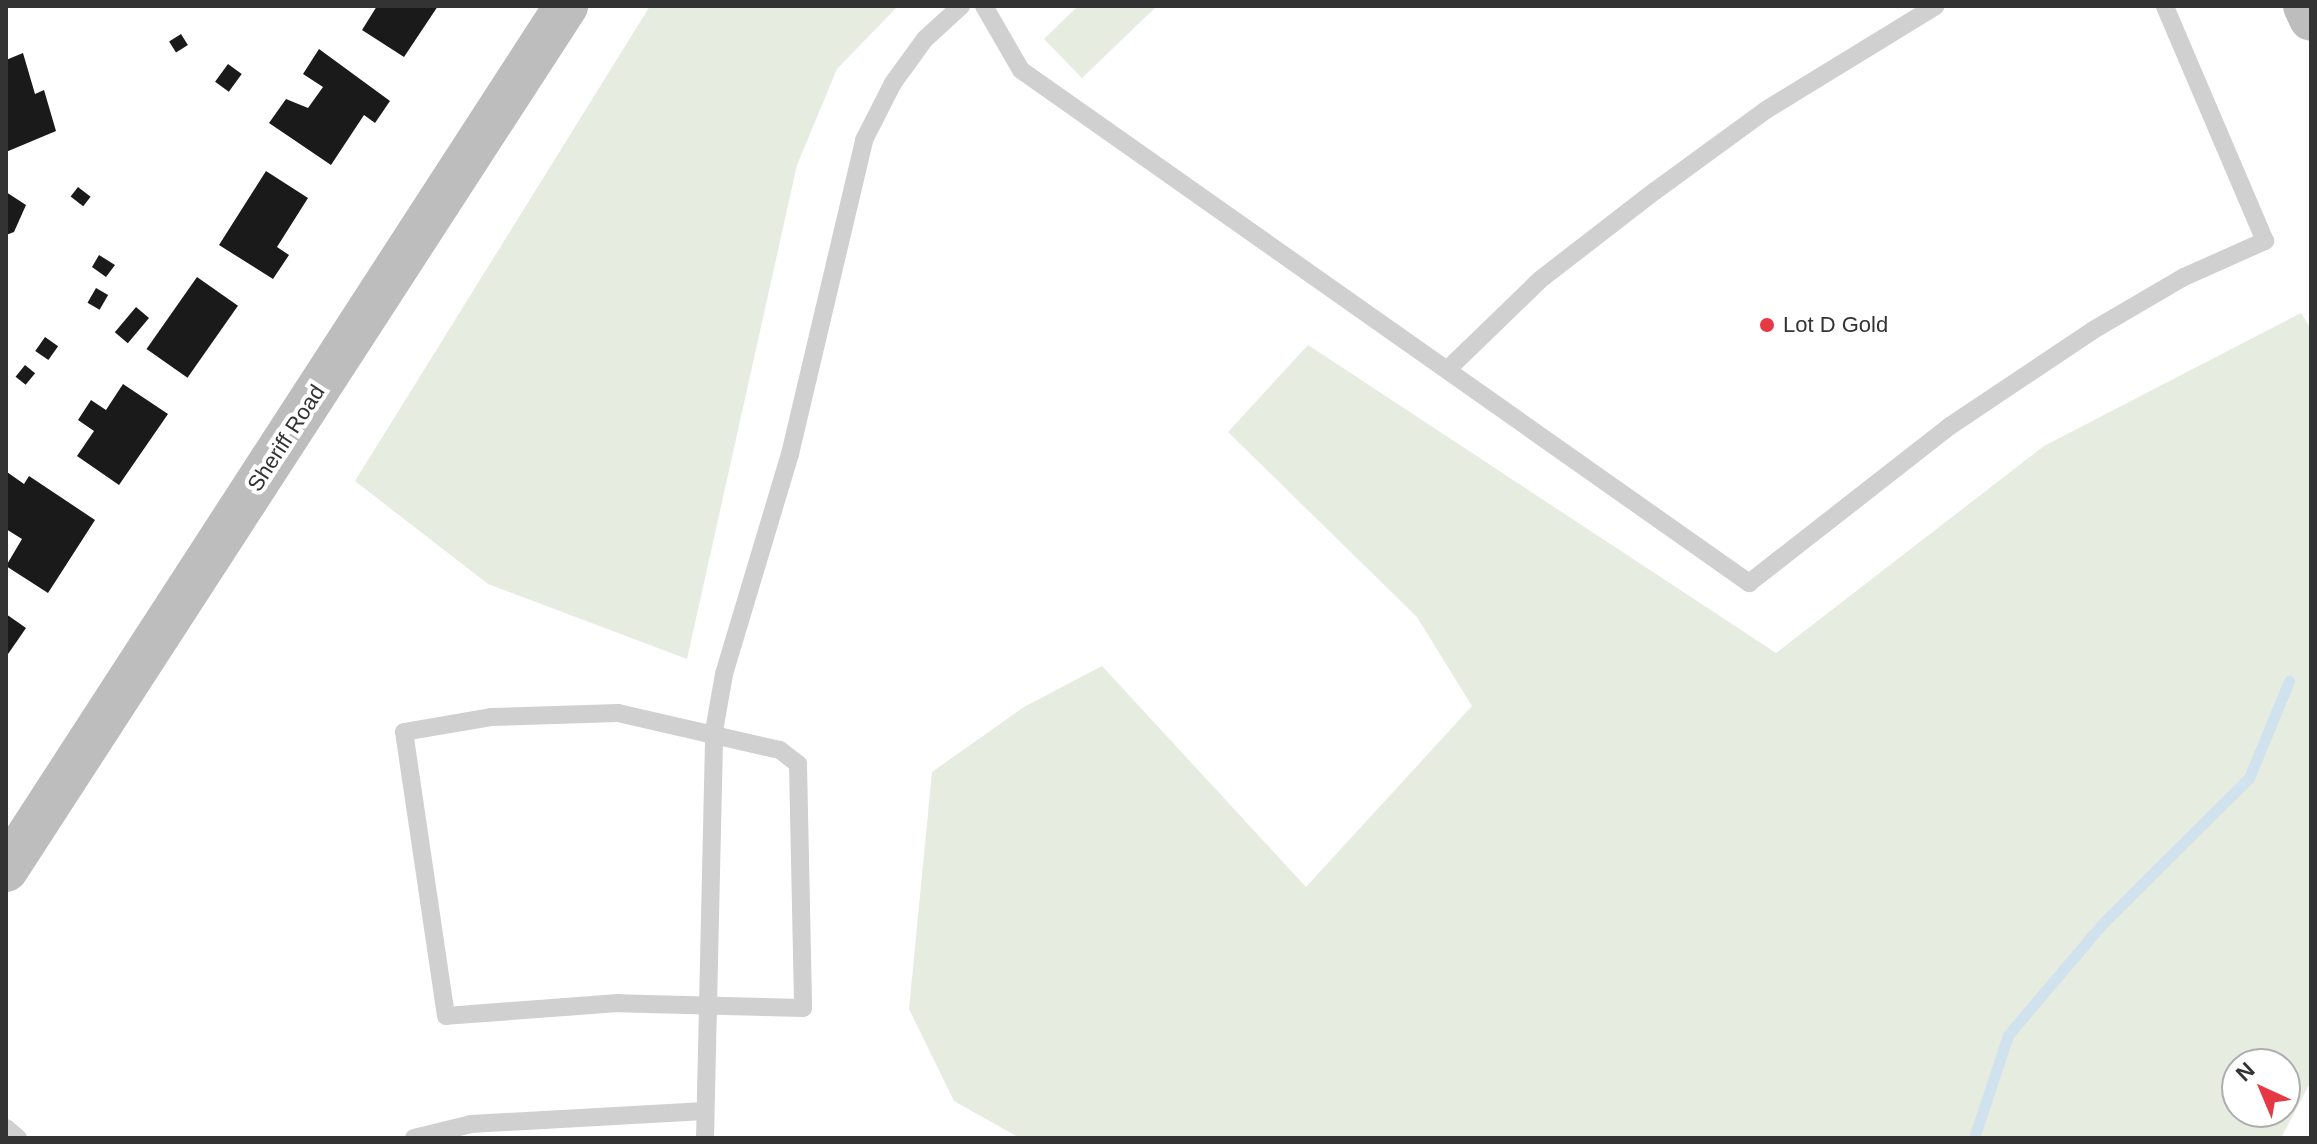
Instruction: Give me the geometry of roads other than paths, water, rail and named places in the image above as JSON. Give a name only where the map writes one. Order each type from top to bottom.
[{"type":"main road","name":"Sheriff Road","points":[[6,870],[566,6]]},
{"type":"main road","points":[[2305,6],[2311,19]]},
{"type":"lane","points":[[705,1138],[704,1004],[714,731],[724,674],[790,454],[864,140],[893,83],[925,39],[961,6]]},
{"type":"lane","points":[[984,6],[1021,70],[1749,583],[1950,426],[2095,329],[2184,277],[2265,241],[2165,6]]},
{"type":"lane","points":[[1448,369],[1541,279],[1655,191],[1766,110],[1936,6]]},
{"type":"lane","points":[[618,713],[714,731],[780,750],[798,764],[803,1008],[704,1004],[552,1005],[446,1016],[404,732],[491,717],[618,713]]},
{"type":"lane","points":[[414,1138],[471,1124],[705,1111]]},
{"type":"lane","points":[[6,1128],[18,1138]]},
{"type":"waterway","points":[[1974,1138],[2008,1035],[2104,922],[2249,778],[2289,681]]},
{"type":"place","name":"Lot D Gold","points":[[1767,325]]}]
